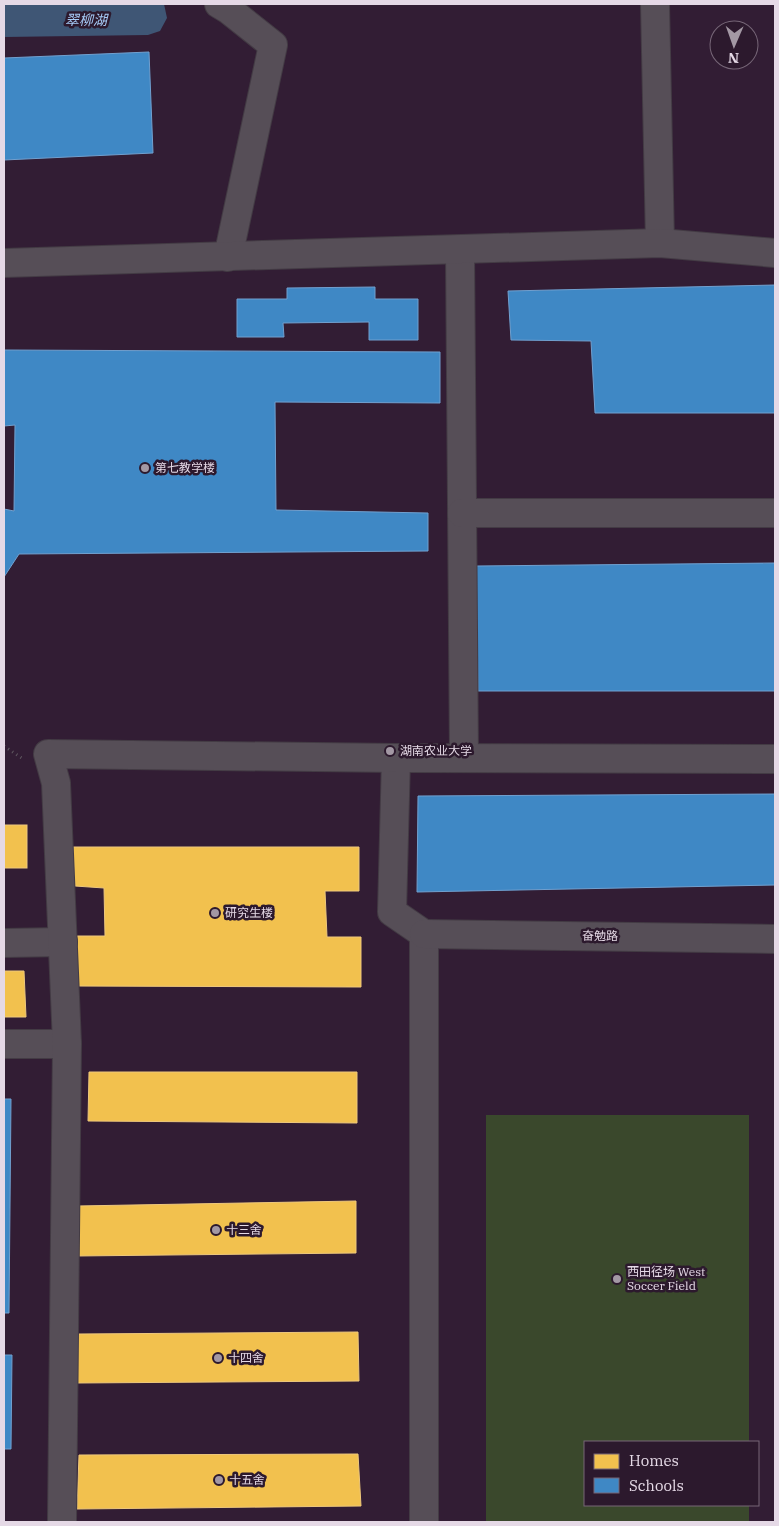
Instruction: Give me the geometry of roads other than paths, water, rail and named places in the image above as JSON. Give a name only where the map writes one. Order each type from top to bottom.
[{"type":"street","points":[[219,4],[273,45],[228,257]]},
{"type":"street","points":[[655,4],[660,243]]},
{"type":"street","points":[[4,263],[660,243],[775,253]]},
{"type":"street","points":[[460,250],[464,758]]},
{"type":"street","points":[[462,514],[775,513]]},
{"type":"street","points":[[62,1522],[67,1044],[56,783],[48,754],[396,758],[775,759]]},
{"type":"street","points":[[396,758],[392,912],[424,934],[424,1522]]},
{"type":"street","name":"奋勉路","points":[[424,934],[775,940]]},
{"type":"street","points":[[4,943],[63,942]]},
{"type":"street","points":[[4,1044],[67,1044]]},
{"type":"water","name":"翠柳湖","points":[[4,4],[164,4],[167,18],[160,31],[148,35],[4,37]]},
{"type":"place","name":"第七教学楼","points":[[145,468]]},
{"type":"place","name":"湖南农业大学","points":[[390,751]]},
{"type":"place","name":"研究生楼","points":[[215,913]]},
{"type":"place","name":"十三舍","points":[[216,1230]]},
{"type":"place","name":"西田径场 West Soccer Field","points":[[617,1279]]},
{"type":"place","name":"十四舍","points":[[218,1358]]},
{"type":"place","name":"十五舍","points":[[219,1480]]}]
